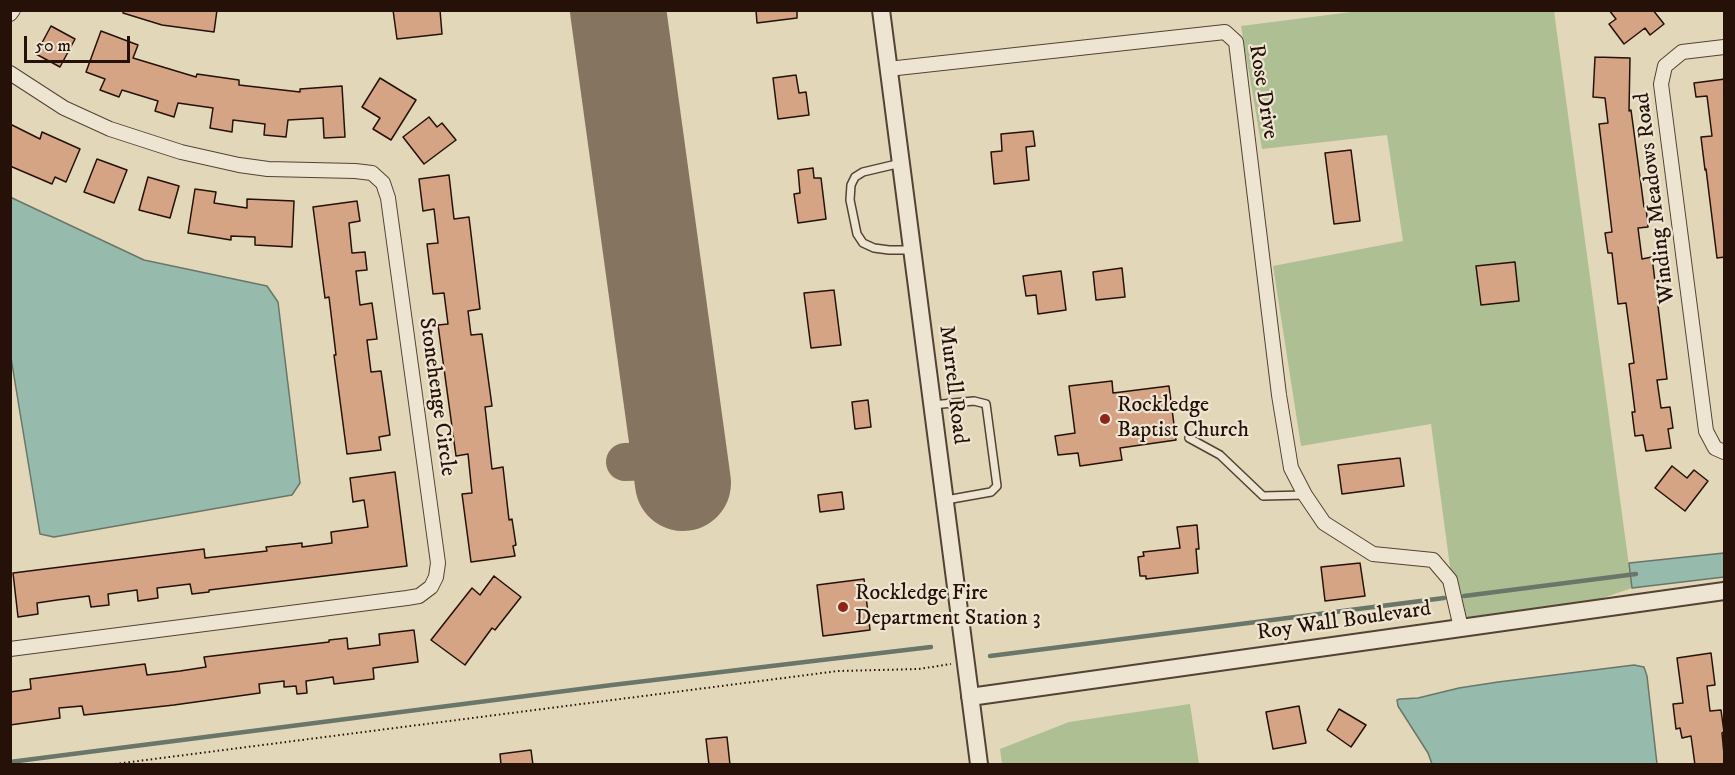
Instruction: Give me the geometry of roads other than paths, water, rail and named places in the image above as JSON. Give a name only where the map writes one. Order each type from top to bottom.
[{"type":"street","name":"Murrell Road","points":[[881,10],[979,765]]},
{"type":"street","name":"Rose Drive","points":[[888,69],[1225,32],[1236,42],[1279,395],[1291,468],[1305,495],[1324,523],[1373,554],[1433,560],[1450,580],[1461,628]]},
{"type":"street","name":"Winding Meadows Road","points":[[1725,47],[1682,52],[1665,66],[1662,84],[1706,431],[1715,448],[1725,452]]},
{"type":"street","name":"Stonehenge Circle","points":[[10,73],[63,108],[110,129],[181,152],[268,169],[372,173],[383,183],[388,198],[438,563],[436,577],[431,587],[419,596],[10,649]]},
{"type":"street","name":"Roy Wall Boulevard","points":[[970,697],[1725,591]]},
{"type":"lane","points":[[900,163],[863,172],[855,177],[851,185],[850,200],[857,234],[863,243],[874,248],[912,250]]},
{"type":"lane","points":[[932,405],[974,401],[986,404],[997,486],[991,492],[945,501]]},
{"type":"lane","points":[[1189,438],[1220,455],[1263,496],[1305,495]]},
{"type":"waterway","points":[[1464,596],[1636,574]]},
{"type":"waterway","points":[[990,656],[1444,598]]},
{"type":"waterway","points":[[10,762],[612,685],[931,647]]},
{"type":"place","name":"Rockledge Baptist Church","points":[[1105,419]]},
{"type":"place","name":"Rockledge Fire Department Station 3","points":[[843,607]]}]
